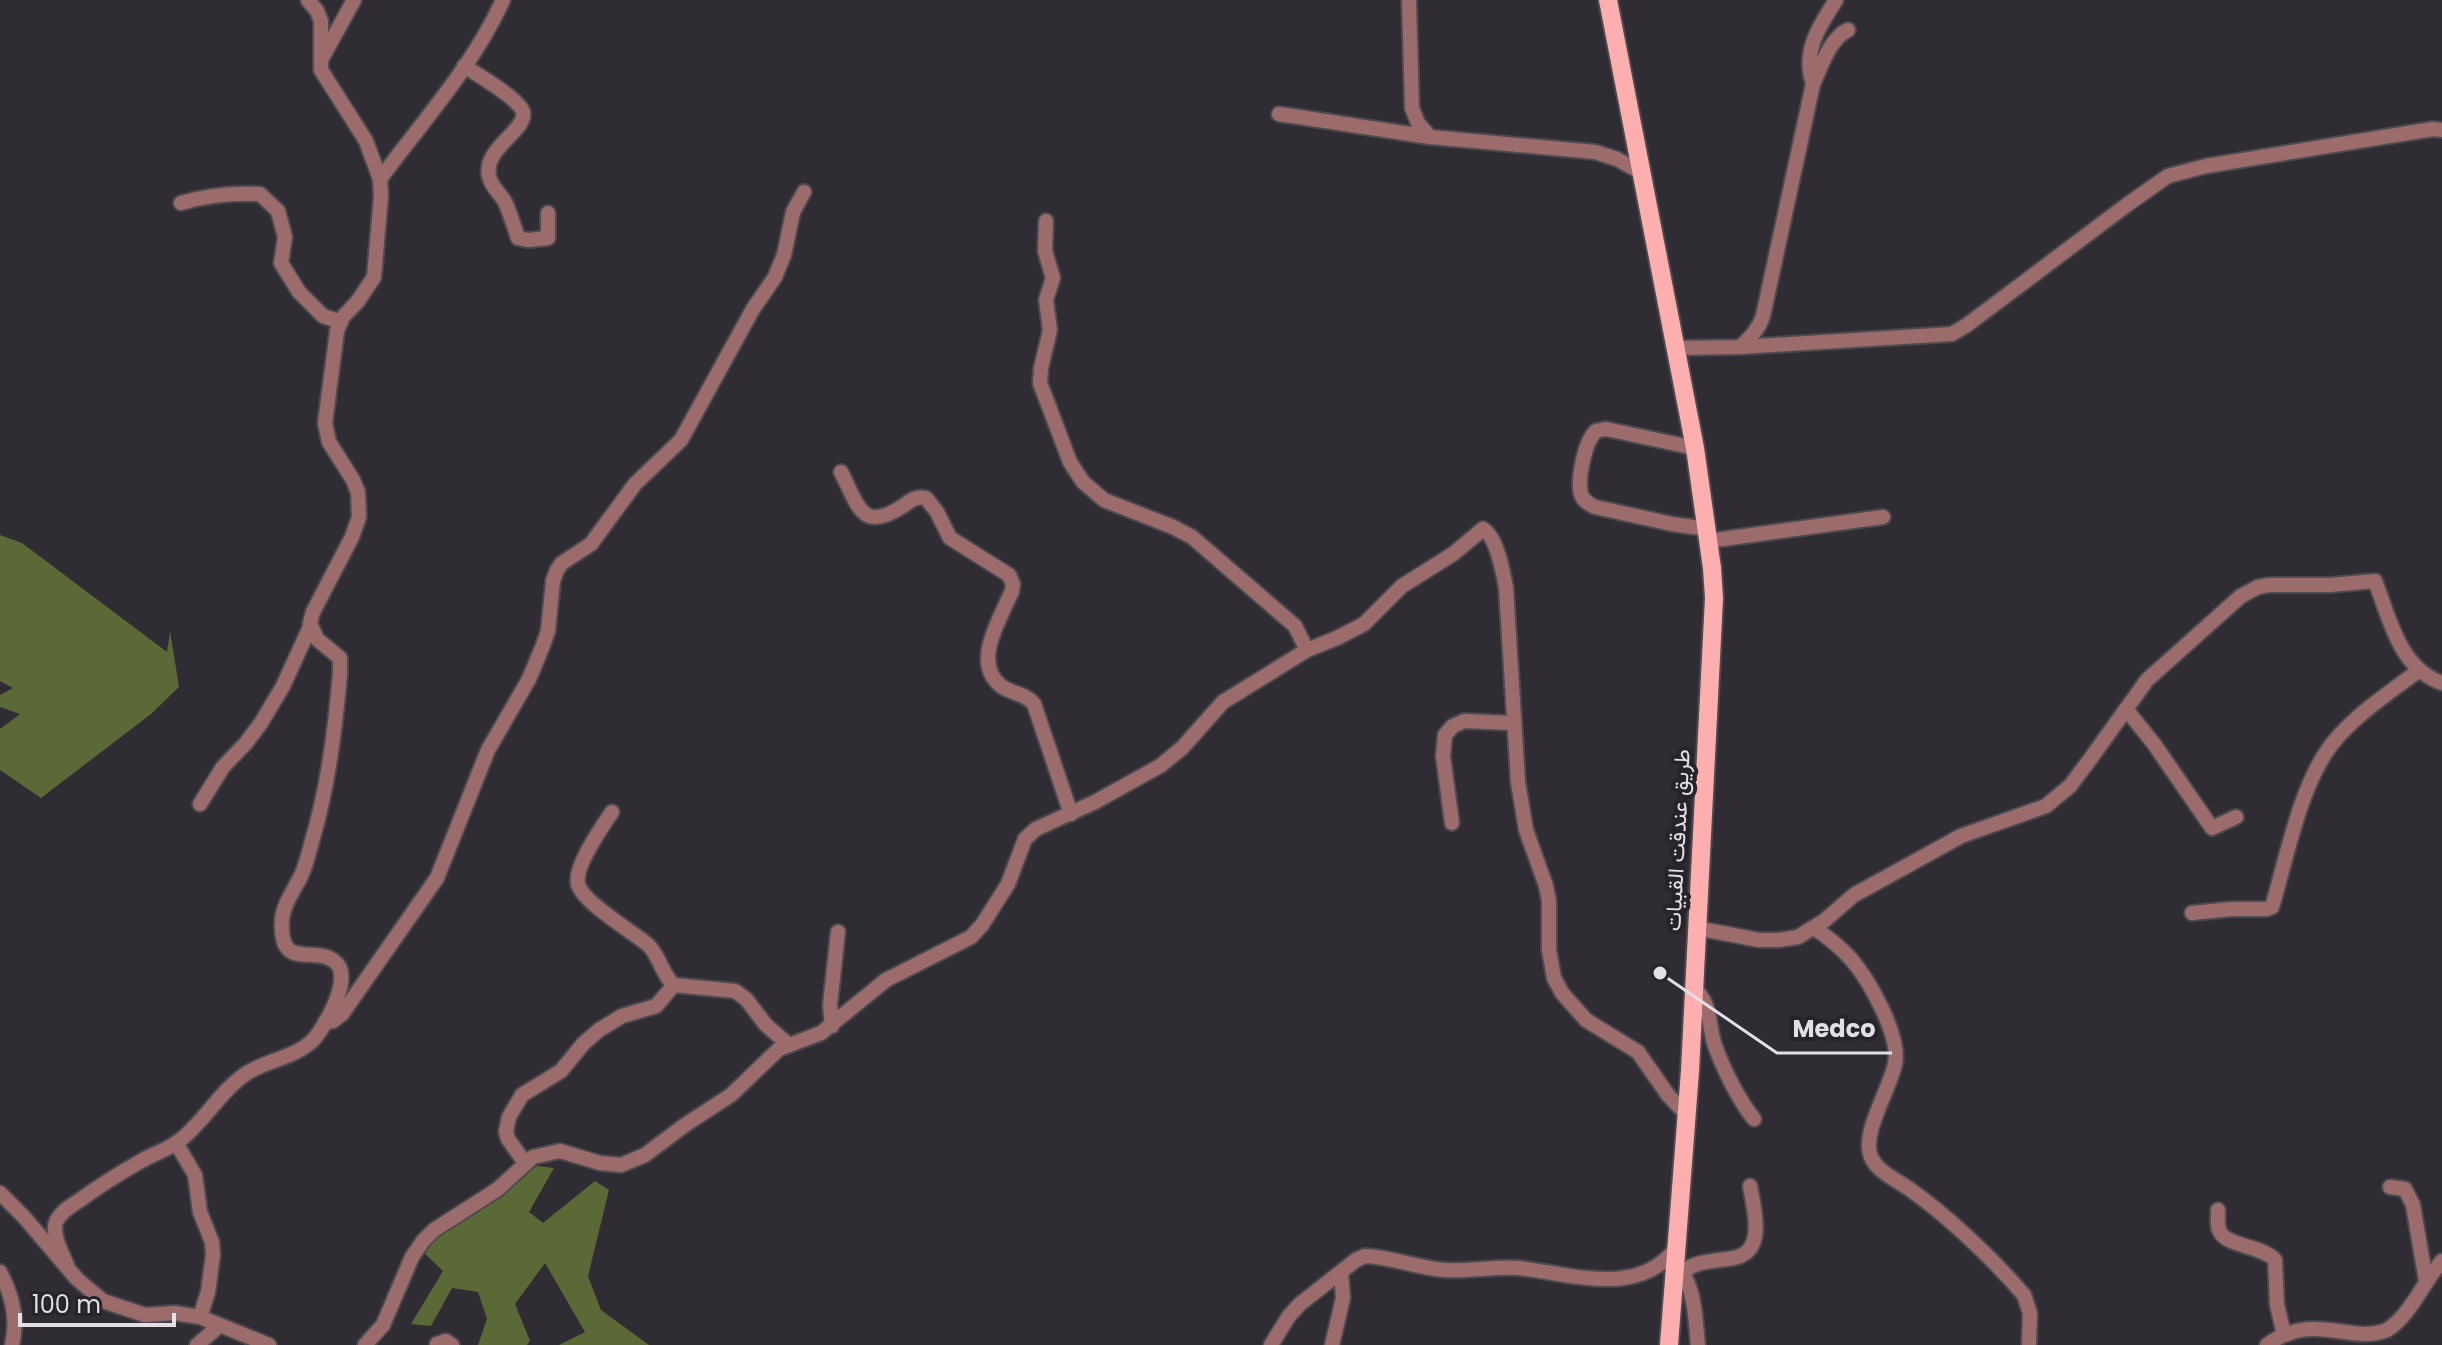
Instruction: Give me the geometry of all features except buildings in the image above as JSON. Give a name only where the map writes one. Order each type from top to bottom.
[{"type":"main road","name":"طريق عندقت القبيات","points":[[1608,0],[1695,448],[1714,598],[1687,1115],[1678,1261],[1669,1345]]},
{"type":"street","points":[[200,804],[223,767],[261,723],[283,686],[310,627],[313,612],[352,537],[359,517],[358,492],[329,442],[325,423],[335,338],[341,322],[374,277],[380,179],[366,141],[321,70],[321,21],[308,0]]},
{"type":"street","points":[[320,62],[354,0]]},
{"type":"street","points":[[380,179],[443,99],[494,20],[503,0]]},
{"type":"street","points":[[1409,0],[1412,108],[1418,123],[1430,137]]},
{"type":"street","points":[[1813,84],[1809,67],[1810,50],[1817,31],[1836,0]]},
{"type":"street","points":[[1740,347],[1751,337],[1763,316],[1813,84],[1834,42],[1848,30]]},
{"type":"street","points":[[464,66],[507,95],[523,111],[518,126],[498,146],[490,160],[488,175],[504,201],[518,238],[548,238],[548,213]]},
{"type":"street","points":[[1279,114],[1430,137],[1595,152],[1617,159],[1642,173]]},
{"type":"street","points":[[1676,348],[1952,334],[2168,176],[2231,162],[2442,130]]},
{"type":"street","points":[[325,1022],[333,1021],[342,1014],[437,878],[488,750],[529,679],[542,648],[548,631],[557,570],[562,563],[591,544],[635,484],[681,440],[753,309],[775,277],[784,255],[793,212],[804,192]]},
{"type":"street","points":[[181,203],[235,193],[260,194],[278,211],[285,237],[281,263],[299,292],[323,316],[341,322]]},
{"type":"street","points":[[1046,221],[1045,251],[1053,278],[1046,300],[1050,330],[1040,383],[1076,472],[1091,491],[1104,500],[1192,537],[1295,626],[1307,650]]},
{"type":"street","points":[[1695,448],[1606,429],[1596,431],[1587,443],[1581,492],[1585,500],[1595,507],[1708,535],[1883,517]]},
{"type":"street","points":[[841,472],[867,516],[887,516],[914,498],[926,498],[950,538],[1009,575],[1012,591],[989,650],[988,669],[1004,688],[1024,695],[1034,704],[1071,814]]},
{"type":"street","points":[[365,1345],[383,1325],[412,1257],[423,1241],[434,1230],[498,1189],[525,1163],[539,1154],[560,1151],[610,1164],[621,1165],[633,1161],[731,1095],[773,1055],[832,1026],[886,980],[971,937],[1008,884],[1030,834],[1140,778],[1170,759],[1223,702],[1307,650],[1364,624],[1402,586],[1453,554],[1480,530],[1486,529],[1491,534],[1503,568],[1518,782],[1526,830],[1549,901],[1549,950],[1554,978],[1562,993],[1586,1020],[1638,1052],[1668,1095],[1687,1115]]},
{"type":"street","points":[[1696,928],[1769,940],[1798,937],[1854,895],[1961,836],[2046,806],[2070,786],[2147,680],[2241,596],[2258,587],[2375,581],[2404,652],[2418,671],[2442,683]]},
{"type":"street","points":[[67,1265],[54,1229],[58,1217],[98,1187],[176,1143],[193,1129],[237,1080],[266,1062],[309,1044],[325,1022],[341,983],[340,967],[335,961],[297,955],[291,951],[282,931],[282,917],[306,861],[323,800],[340,674],[341,662],[337,654],[317,639],[310,627]]},
{"type":"street","points":[[2192,913],[2272,907],[2292,835],[2315,774],[2328,750],[2346,729],[2418,671]]},
{"type":"street","points":[[2126,709],[2212,828],[2236,817]]},
{"type":"street","points":[[1452,823],[1443,756],[1445,735],[1453,726],[1464,721],[1513,723]]},
{"type":"street","points":[[612,812],[592,844],[581,869],[579,887],[611,918],[650,948],[667,979],[674,985],[735,991],[789,1045]]},
{"type":"street","points":[[1814,928],[1838,946],[1858,968],[1894,1038],[1895,1063],[1869,1138],[1870,1156],[1885,1173],[1937,1209],[2024,1295],[2030,1313],[2029,1343]]},
{"type":"street","points":[[832,1026],[830,1005],[838,932]]},
{"type":"street","points":[[525,1163],[506,1131],[509,1117],[522,1095],[561,1071],[599,1030],[622,1016],[660,1003],[674,985]]},
{"type":"street","points":[[1693,988],[1704,1000],[1714,1045],[1739,1097],[1754,1119]]},
{"type":"street","points":[[176,1143],[195,1175],[198,1204],[212,1242],[208,1292],[200,1317]]},
{"type":"street","points":[[1271,1345],[1300,1304],[1356,1260],[1373,1257],[1457,1271],[1498,1267],[1597,1280],[1617,1278],[1678,1261],[1695,1264],[1734,1258],[1748,1251],[1754,1239],[1750,1186]]},
{"type":"street","points":[[2390,1187],[2405,1189],[2413,1205],[2426,1281]]},
{"type":"street","points":[[0,1193],[90,1291],[115,1306],[145,1315],[174,1313],[200,1317],[269,1345]]},
{"type":"street","points":[[2218,1210],[2220,1234],[2262,1251],[2275,1260],[2277,1305],[2284,1334]]},
{"type":"street","points":[[1678,1261],[1691,1290],[1698,1345]]},
{"type":"street","points":[[2267,1345],[2284,1334],[2298,1330],[2327,1331],[2360,1339],[2385,1332],[2399,1319],[2442,1261]]},
{"type":"street","points":[[0,1272],[10,1295],[14,1318],[12,1345]]},
{"type":"street","points":[[1332,1345],[1343,1298],[1341,1273]]},
{"type":"street","points":[[197,1345],[219,1326]]},
{"type":"green space","points":[[0,535],[22,543],[167,652],[170,631],[179,687],[151,714],[41,798],[0,770],[0,729],[20,714],[0,707],[0,695],[13,688],[0,681]]},
{"type":"green space","points":[[531,1165],[554,1168],[529,1212],[543,1223],[595,1181],[609,1190],[588,1276],[601,1310],[649,1345],[559,1345],[585,1332],[545,1263],[515,1304],[530,1341],[527,1345],[478,1345],[487,1319],[478,1292],[452,1288],[431,1326],[411,1324],[443,1271],[420,1249]]},
{"type":"place","name":"Medco","points":[[1660,973]]}]
